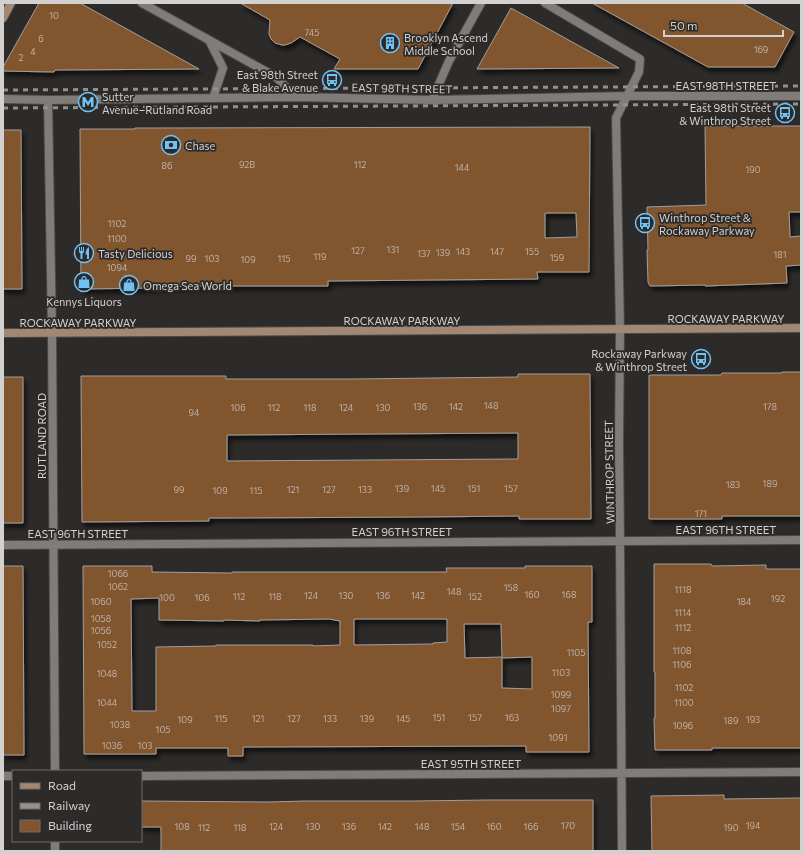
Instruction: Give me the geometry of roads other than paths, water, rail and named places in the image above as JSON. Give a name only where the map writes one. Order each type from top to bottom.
[{"type":"street","points":[[3,18],[11,3]]},
{"type":"street","points":[[142,3],[276,77],[296,97]]},
{"type":"street","points":[[432,100],[449,62],[481,3]]},
{"type":"street","name":"WINTHROP STREET","points":[[545,3],[640,59],[639,72],[616,118],[620,330],[619,444],[622,851]]},
{"type":"street","points":[[210,40],[223,68],[213,98]]},
{"type":"street","name":"EAST 98TH STREET","points":[[3,99],[48,100],[296,97],[432,100],[627,96],[801,96]]},
{"type":"street","name":"RUTLAND ROAD","points":[[48,100],[52,333],[55,770]]},
{"type":"street","name":"ROCKAWAY PARKWAY","points":[[3,333],[801,328]]},
{"type":"street","name":"EAST 96TH STREET","points":[[3,544],[801,540]]},
{"type":"street","name":"EAST 95TH STREET","points":[[142,776],[801,772]]},
{"type":"railway","points":[[3,90],[801,86]]},
{"type":"railway","points":[[3,108],[801,104]]},
{"type":"place","name":"Brooklyn Ascend Middle School","points":[[390,43]]},
{"type":"place","name":"East 98th Street & Blake Avenue","points":[[332,80]]},
{"type":"place","name":"Sutter Avenue–Rutland Road","points":[[88,102]]},
{"type":"place","name":"East 98th Street & Winthrop Street","points":[[785,113]]},
{"type":"place","name":"Chase","points":[[171,145]]},
{"type":"place","name":"Winthrop Street & Rockaway Parkway","points":[[645,223]]},
{"type":"place","name":"Tasty Delicious","points":[[84,253]]},
{"type":"place","name":"Kennys Liquors","points":[[84,282]]},
{"type":"place","name":"Omega Sea World","points":[[129,285]]},
{"type":"place","name":"Rockaway Parkway & Winthrop Street","points":[[701,359]]}]
